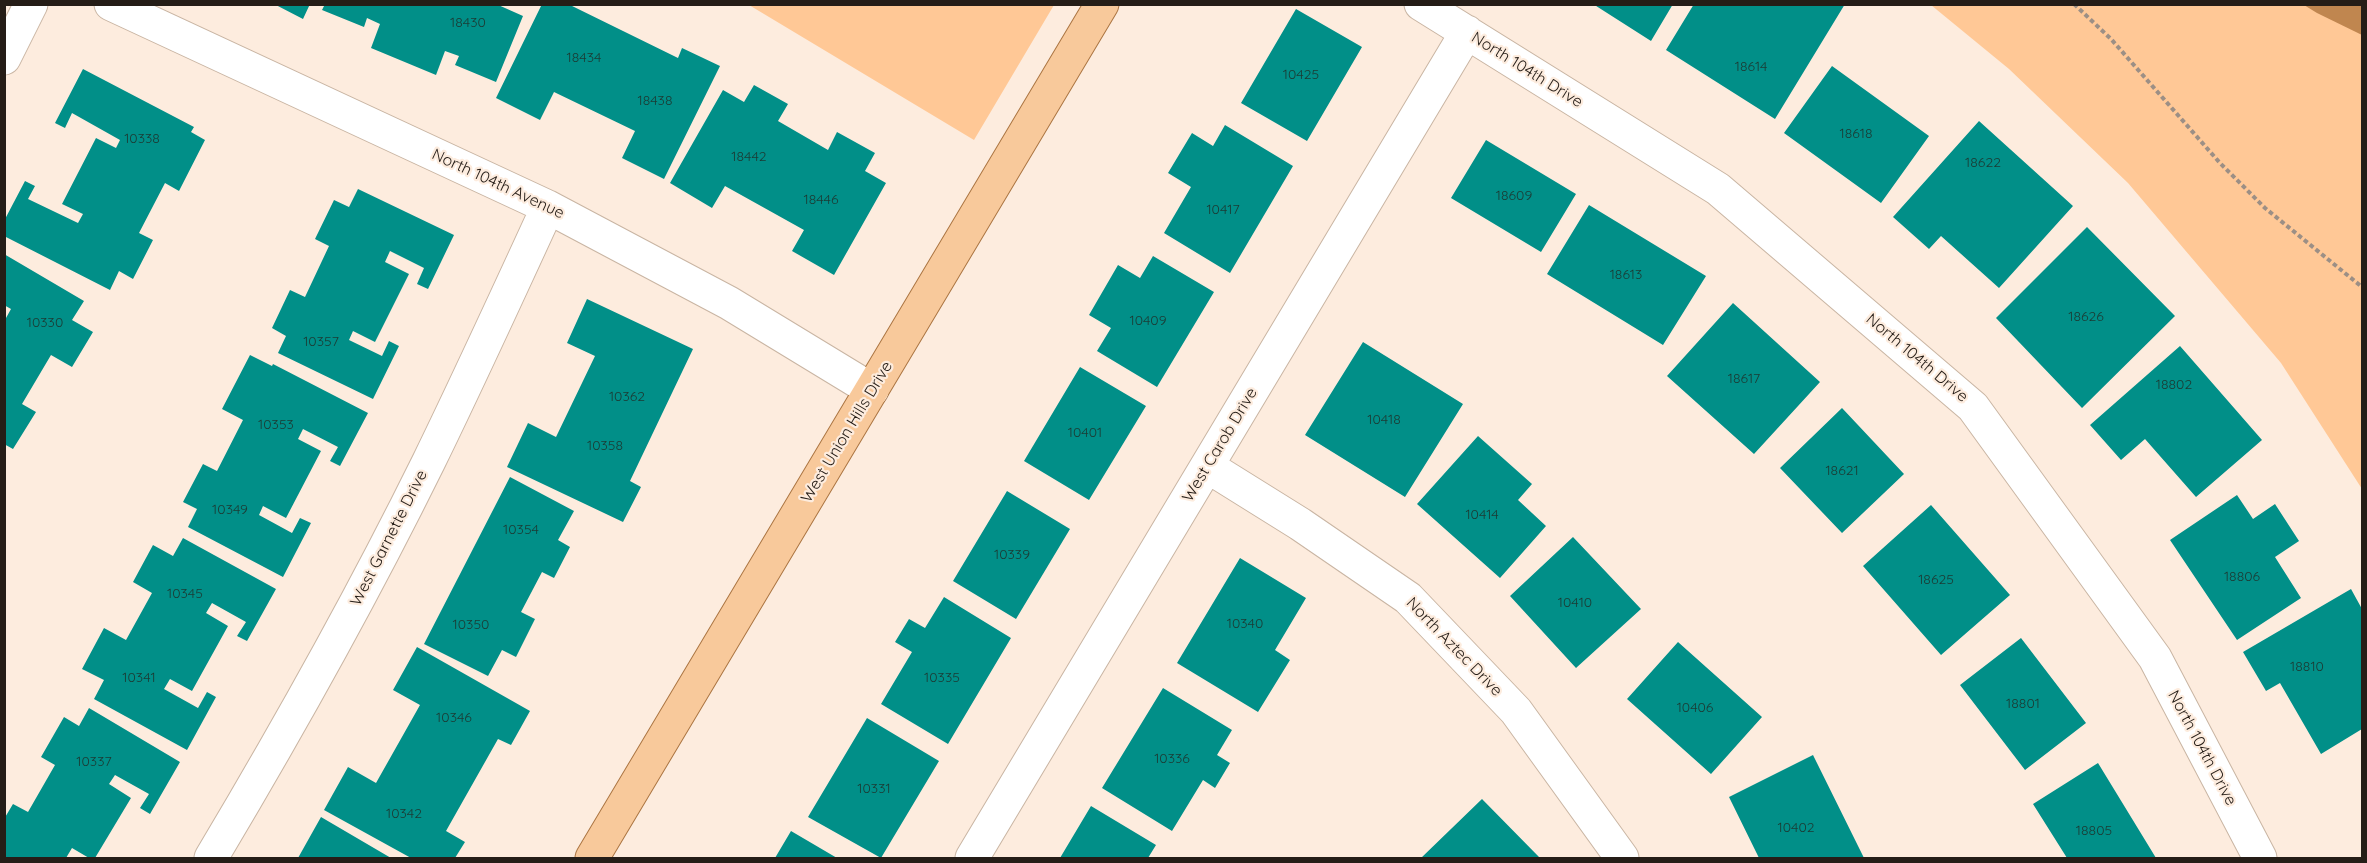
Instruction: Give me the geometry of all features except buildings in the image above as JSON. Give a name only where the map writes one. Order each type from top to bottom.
[{"type":"main road","name":"West Union Hills Drive","points":[[592,858],[1102,4]]},
{"type":"street","points":[[4,58],[31,4]]},
{"type":"street","name":"North 104th Avenue","points":[[111,4],[548,207],[729,303],[872,390]]},
{"type":"street","name":"North 104th Drive","points":[[1421,4],[1718,189],[1974,407],[2155,658],[2260,858]]},
{"type":"street","name":"West Carob Drive","points":[[972,858],[1467,32]]},
{"type":"street","name":"West Garnette Drive","points":[[211,858],[324,662],[395,528],[459,399],[548,207]]},
{"type":"street","name":"North Aztec Drive","points":[[1207,466],[1300,524],[1407,598],[1516,711],[1622,858]]},
{"type":"path","points":[[2074,4],[2111,39],[2220,163],[2265,208],[2362,286]]},
{"type":"shaded area","points":[[749,5],[1054,5],[974,140]]},
{"type":"shaded area","points":[[1931,5],[2362,5],[2362,489],[2281,363],[2128,183],[2009,69]]},
{"type":"shaded area","points":[[2304,5],[2362,5],[2362,35],[2317,13]]}]
